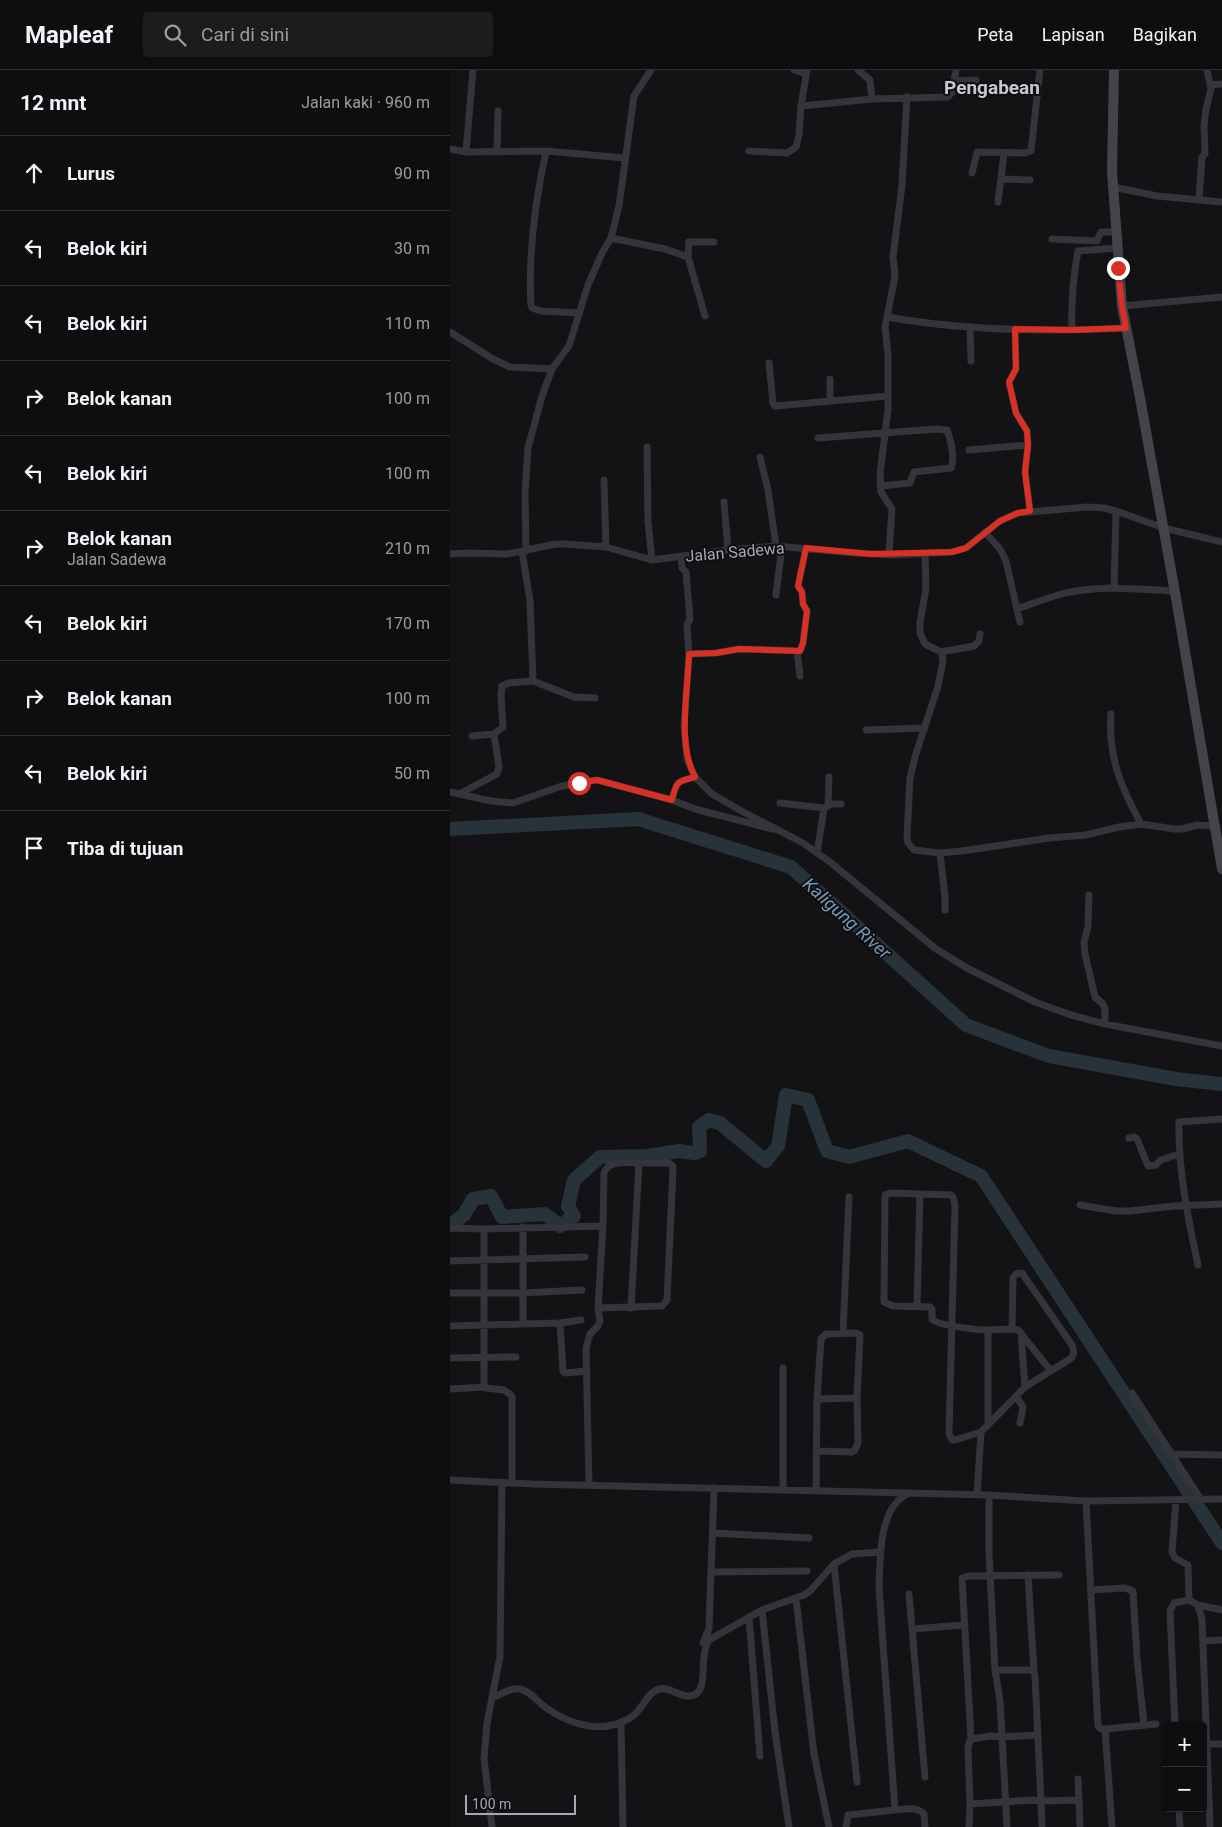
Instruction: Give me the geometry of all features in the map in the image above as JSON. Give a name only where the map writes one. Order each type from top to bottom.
[{"type":"main road","points":[[1114,70],[1113,187],[1122,306],[1160,527],[1175,591],[1222,869]]},
{"type":"street","points":[[466,152],[473,70]]},
{"type":"street","points":[[533,681],[530,601],[524,555],[528,448],[542,396],[552,369],[566,351],[588,285],[602,252],[611,238],[619,206],[634,96],[651,70]]},
{"type":"street","points":[[748,151],[787,152],[792,150],[798,142],[801,106],[807,72],[794,70]]},
{"type":"street","points":[[858,70],[870,80],[872,99]]},
{"type":"street","points":[[801,106],[872,99],[948,97],[952,92],[956,70]]},
{"type":"street","points":[[972,173],[977,152],[1004,154],[1031,151],[1040,70]]},
{"type":"street","points":[[1199,200],[1202,157],[1205,154],[1206,109],[1210,85],[1207,70]]},
{"type":"street","points":[[954,81],[976,80]]},
{"type":"street","points":[[1210,85],[1222,84]]},
{"type":"street","points":[[889,554],[892,510],[882,496],[880,486],[888,396],[888,354],[885,336],[895,276],[893,257],[902,185],[907,97]]},
{"type":"street","points":[[497,151],[498,111]]},
{"type":"street","points":[[450,149],[466,152],[546,151],[625,158]]},
{"type":"street","points":[[546,151],[534,216],[531,246],[531,304],[532,308],[541,311],[579,313]]},
{"type":"street","points":[[998,202],[1004,154]]},
{"type":"street","points":[[1002,179],[1030,180]]},
{"type":"street","points":[[1113,187],[1158,196],[1222,202]]},
{"type":"street","points":[[1052,239],[1097,241],[1101,232],[1116,232]]},
{"type":"street","points":[[611,238],[646,244],[688,257]]},
{"type":"street","points":[[705,316],[688,257],[689,242],[714,242]]},
{"type":"street","points":[[1072,330],[1071,307],[1078,251],[1117,248]]},
{"type":"street","points":[[1122,306],[1222,297]]},
{"type":"street","points":[[888,317],[911,322],[970,327],[1072,330],[1126,328]]},
{"type":"street","points":[[970,327],[971,361]]},
{"type":"street","points":[[1015,329],[1016,369],[1009,382],[1016,413],[1027,431],[1028,445],[1025,472],[1030,511]]},
{"type":"street","points":[[450,332],[510,367],[552,369]]},
{"type":"street","points":[[769,363],[773,403],[775,406],[888,396]]},
{"type":"street","points":[[830,379],[830,401]]},
{"type":"street","points":[[818,438],[936,429],[947,430],[951,442],[951,468],[914,472],[908,483],[880,486]]},
{"type":"street","points":[[969,450],[1028,445]]},
{"type":"street","points":[[647,447],[648,522],[652,560]]},
{"type":"street","points":[[760,457],[780,548],[776,595]]},
{"type":"street","points":[[604,480],[606,547]]},
{"type":"street","points":[[724,502],[728,550]]},
{"type":"street","name":"Jalan Sadewa","points":[[450,554],[524,555],[556,544],[606,547],[652,560],[681,560],[728,550],[780,548],[805,553],[889,554],[925,559],[960,551],[989,537],[1011,516],[1030,511],[1087,508],[1104,508],[1116,511],[1160,527],[1222,542]]},
{"type":"street","points":[[1114,588],[1116,511]]},
{"type":"street","points":[[989,537],[1000,549],[1006,561],[1020,622]]},
{"type":"street","points":[[689,654],[750,649],[797,652],[801,649],[807,609],[803,604],[802,592],[798,588],[805,553]]},
{"type":"street","points":[[925,559],[926,588],[920,633],[924,644],[941,652],[974,646],[979,641],[980,634]]},
{"type":"street","points":[[681,560],[682,568],[686,572],[690,603],[690,619],[687,625],[689,654],[684,727],[687,759],[695,777],[712,794],[817,853],[936,949],[1035,1002],[1071,1015],[1105,1024],[1222,1046]]},
{"type":"street","points":[[1017,609],[1059,594],[1092,589],[1114,588],[1175,591]]},
{"type":"street","points":[[797,652],[800,676]]},
{"type":"street","points":[[941,652],[943,661],[938,686],[910,778],[907,836],[908,843],[914,850],[940,853],[1049,838],[1086,835],[1141,824],[1174,829],[1197,825],[1214,826]]},
{"type":"street","points":[[472,736],[494,734],[500,730],[503,724],[502,686],[509,683],[533,681],[574,697],[595,698]]},
{"type":"street","points":[[1111,714],[1112,750],[1116,772],[1141,824]]},
{"type":"street","points":[[866,730],[925,728]]},
{"type":"street","points":[[459,794],[497,774],[498,766],[494,734]]},
{"type":"street","points":[[672,800],[678,782],[695,777]]},
{"type":"street","points":[[817,853],[826,806],[829,777]]},
{"type":"street","points":[[450,792],[491,801],[513,802],[562,786],[597,780],[672,800],[695,809],[763,828],[778,830]]},
{"type":"street","points":[[780,803],[826,806],[841,804]]},
{"type":"street","points":[[940,853],[945,910]]},
{"type":"street","points":[[1089,895],[1088,927],[1084,942],[1085,954],[1095,997],[1103,1004],[1105,1009],[1105,1024]]},
{"type":"street","points":[[1198,1265],[1186,1207],[1179,1154],[1179,1122],[1222,1119]]},
{"type":"street","points":[[1128,1138],[1134,1136],[1137,1139],[1148,1166],[1156,1165],[1161,1160],[1179,1154]]},
{"type":"street","points":[[631,1308],[640,1163]]},
{"type":"street","points":[[589,1484],[587,1343],[590,1334],[600,1321],[598,1308],[604,1226],[604,1173],[606,1168],[612,1164],[670,1163],[673,1166],[667,1300],[662,1306],[598,1308]]},
{"type":"street","points":[[1012,1329],[1013,1278],[1016,1274],[1022,1273],[1074,1349],[1073,1357],[1051,1371],[1025,1387],[982,1432],[955,1440],[950,1438],[952,1325],[954,1200],[951,1195],[888,1194],[884,1198],[884,1302],[893,1306],[931,1308],[933,1322],[952,1325],[988,1330],[1012,1329],[1021,1332],[1051,1371]]},
{"type":"street","points":[[917,1306],[920,1194]]},
{"type":"street","points":[[843,1333],[849,1197]]},
{"type":"street","points":[[1080,1205],[1130,1211],[1174,1206],[1222,1204]]},
{"type":"street","points":[[450,1228],[604,1226]]},
{"type":"street","points":[[523,1227],[523,1324]]},
{"type":"street","points":[[484,1229],[485,1387]]},
{"type":"street","points":[[450,1261],[585,1258]]},
{"type":"street","points":[[450,1294],[582,1290]]},
{"type":"street","points":[[450,1326],[484,1326],[581,1320]]},
{"type":"street","points":[[560,1322],[563,1371],[565,1373],[587,1371]]},
{"type":"street","points":[[988,1330],[988,1425]]},
{"type":"street","points":[[1021,1332],[1025,1387]]},
{"type":"street","points":[[816,1490],[818,1451],[817,1399],[821,1339],[828,1333],[856,1333],[861,1338],[857,1398],[858,1443],[852,1452],[818,1451]]},
{"type":"street","points":[[450,1358],[516,1357]]},
{"type":"street","points":[[783,1368],[783,1489]]},
{"type":"street","points":[[450,1389],[485,1387],[510,1392],[512,1396],[512,1483]]},
{"type":"street","points":[[1132,1393],[1153,1423],[1198,1498]]},
{"type":"street","points":[[1016,1396],[1023,1407],[1020,1423]]},
{"type":"street","points":[[817,1399],[857,1398]]},
{"type":"street","points":[[977,1495],[982,1432]]},
{"type":"street","points":[[1171,1454],[1222,1455]]},
{"type":"street","points":[[450,1480],[989,1495],[1086,1501],[1222,1499]]},
{"type":"street","points":[[492,1827],[484,1759],[487,1729],[500,1657],[502,1482]]},
{"type":"street","points":[[703,1643],[709,1630],[714,1488]]},
{"type":"street","points":[[895,1810],[879,1588],[880,1552],[890,1511],[908,1493]]},
{"type":"street","points":[[989,1495],[989,1553],[995,1670],[1000,1701],[1007,1827]]},
{"type":"street","points":[[1179,1499],[1172,1552],[1176,1558],[1188,1565],[1189,1600]]},
{"type":"street","points":[[1086,1501],[1099,1728],[1156,1724]]},
{"type":"street","points":[[713,1533],[808,1538]]},
{"type":"street","points":[[492,1698],[519,1688],[526,1691],[559,1716],[574,1723],[590,1727],[609,1726],[621,1722],[635,1714],[652,1693],[657,1690],[669,1689],[688,1696],[700,1689],[704,1657],[709,1640],[762,1610],[796,1599],[810,1590],[834,1564],[852,1554],[880,1552]]},
{"type":"street","points":[[834,1564],[857,1782]]},
{"type":"street","points":[[711,1572],[807,1572]]},
{"type":"street","points":[[969,1827],[968,1746],[971,1739],[962,1578],[966,1576],[1059,1575]]},
{"type":"street","points":[[1028,1576],[1042,1827]]},
{"type":"street","points":[[1091,1590],[1125,1588],[1134,1591],[1137,1658],[1144,1725]]},
{"type":"street","points":[[909,1594],[925,1777]]},
{"type":"street","points":[[796,1599],[814,1754],[829,1827]]},
{"type":"street","points":[[1175,1722],[1170,1611],[1174,1603],[1189,1600],[1198,1605],[1222,1610]]},
{"type":"street","points":[[1198,1605],[1202,1619],[1205,1722]]},
{"type":"street","points":[[762,1610],[789,1827]]},
{"type":"street","points":[[750,1617],[760,1756]]},
{"type":"street","points":[[912,1629],[964,1625]]},
{"type":"street","points":[[1203,1641],[1222,1640]]},
{"type":"street","points":[[995,1670],[1030,1670],[1034,1672]]},
{"type":"street","points":[[621,1722],[623,1827]]},
{"type":"street","points":[[1105,1729],[1112,1827]]},
{"type":"street","points":[[971,1739],[991,1736],[1038,1734]]},
{"type":"street","points":[[1207,1744],[1222,1744]]},
{"type":"street","points":[[1206,1767],[1210,1827]]},
{"type":"street","points":[[1078,1779],[1080,1827]]},
{"type":"street","points":[[970,1804],[1033,1800],[1041,1802],[1079,1800]]},
{"type":"street","points":[[846,1827],[848,1815],[916,1808],[924,1814],[925,1827]]},
{"type":"street","points":[[1179,1812],[1180,1827]]},
{"type":"waterway","name":"Kaligung River","points":[[450,829],[638,819],[791,867],[966,1025],[1049,1056],[1176,1079],[1222,1084]]},
{"type":"waterway","points":[[450,1225],[464,1215],[473,1199],[491,1196],[502,1217],[545,1214],[560,1226],[574,1216],[568,1206],[574,1180],[600,1157],[648,1156],[679,1151],[694,1153],[700,1151],[699,1127],[709,1120],[720,1123],[766,1161],[778,1146],[786,1095],[808,1100],[827,1151],[849,1157],[908,1141],[981,1176],[1222,1543]]},
{"type":"district","name":"Pengabean","points":[[992,87]]},
{"type":"route","points":[[579,783],[597,780],[672,800],[678,782],[695,777],[687,759],[684,727],[689,654],[716,653],[729,649],[800,651],[803,643],[807,609],[803,604],[802,592],[798,586],[806,548],[871,554],[960,551],[1000,521],[1018,513],[1030,511],[1025,472],[1028,445],[1027,431],[1016,413],[1009,382],[1016,369],[1015,329],[1072,330],[1126,328],[1118,268]]}]
